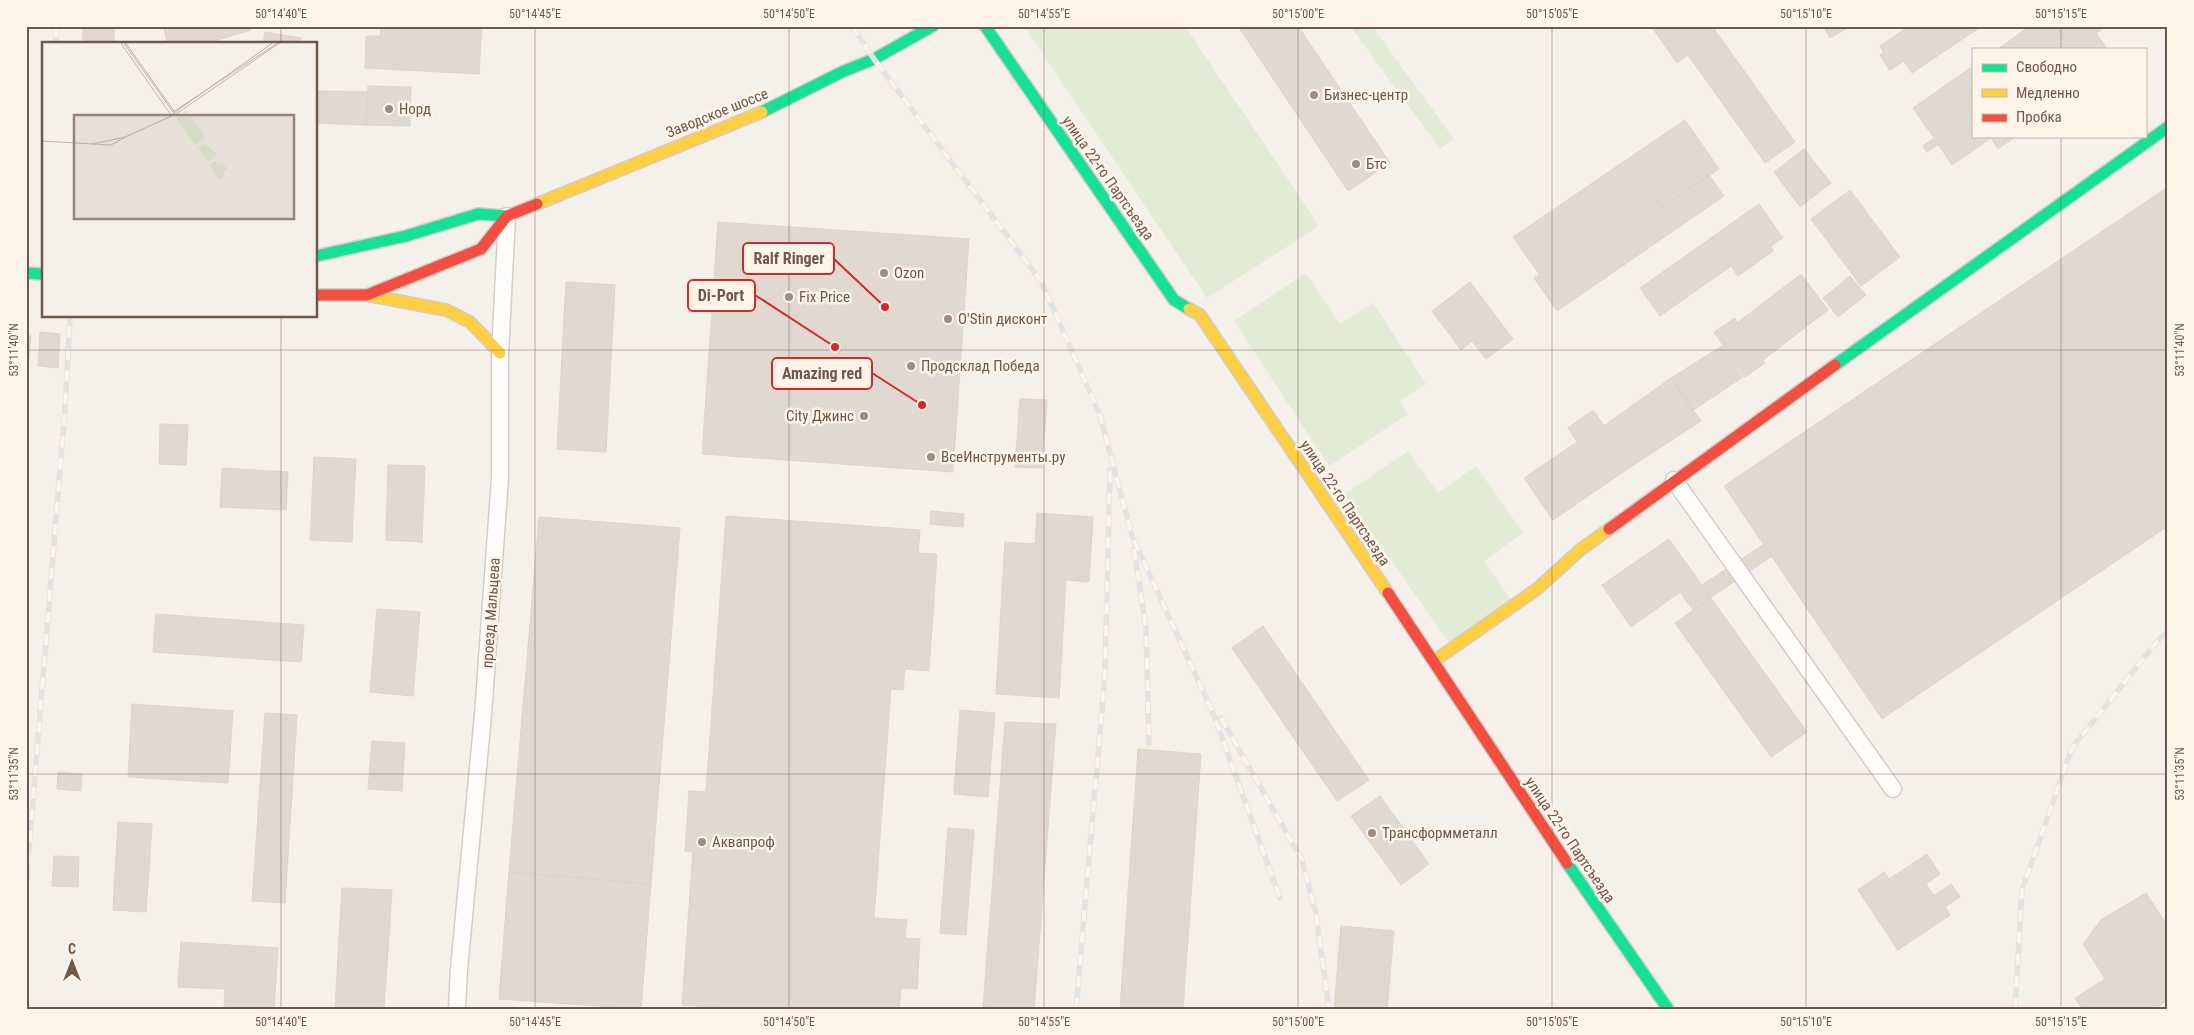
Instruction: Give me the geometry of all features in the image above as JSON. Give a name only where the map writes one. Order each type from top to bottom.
[{"type":"street","name":"Заводское шоссе","points":[[318,256],[406,236],[478,214],[507,216],[781,104],[842,72],[874,59],[933,26]]},
{"type":"street","name":"улица 22-го Партсъезда","points":[[985,26],[1174,300],[1200,315],[1434,661],[1558,850],[1668,1009]]},
{"type":"street","points":[[1434,661],[1537,588],[1580,550],[1674,480],[2168,127]]},
{"type":"street","name":"Заводское шоссе","points":[[318,295],[367,295],[481,249],[507,216]]},
{"type":"street","name":"проезд Мальцева","points":[[456,1009],[458,969],[484,715],[500,478],[500,354],[507,216]]},
{"type":"street","points":[[26,273],[42,274]]},
{"type":"street","points":[[367,295],[446,310],[470,322],[500,354]]},
{"type":"street","points":[[1674,480],[1893,789]]},
{"type":"green space","points":[[1024,26],[1185,26],[1319,226],[1207,298]]},
{"type":"green space","points":[[1358,26],[1372,26],[1454,139],[1440,149],[1353,30]]},
{"type":"green space","points":[[1306,273],[1340,324],[1373,303],[1426,384],[1400,401],[1408,414],[1329,466],[1234,321]]},
{"type":"green space","points":[[1408,451],[1438,493],[1476,466],[1523,533],[1484,561],[1511,600],[1449,643],[1345,494]]},
{"type":"building","points":[[83,26],[114,26],[114,42],[83,42]]},
{"type":"building","points":[[163,26],[250,26],[251,30],[211,42],[167,42]]},
{"type":"building","name":"Норд","points":[[381,26],[482,26],[479,74],[365,68],[366,36],[380,36]]},
{"type":"building","name":"Бизнес-центр","points":[[1238,26],[1298,26],[1390,163],[1348,191]]},
{"type":"building","points":[[1651,26],[1712,26],[1795,142],[1765,163],[1688,55],[1677,63]]},
{"type":"building","points":[[1823,26],[1848,26],[1849,27],[1830,38]]},
{"type":"building","points":[[1909,26],[1982,26],[1912,73],[1904,61],[1890,70],[1880,55],[1884,53],[1880,46]]},
{"type":"building","points":[[2030,26],[2098,26],[2101,30],[2096,33],[2106,48],[1999,48]]},
{"type":"building","points":[[265,32],[301,38],[300,42],[263,42]]},
{"type":"building","points":[[1972,67],[1972,138],[1991,138],[1952,165],[1938,144],[1927,152],[1923,146],[1934,138],[1913,108]]},
{"type":"building","points":[[368,86],[411,87],[410,126],[366,125]]},
{"type":"building","points":[[318,91],[367,92],[366,125],[318,123]]},
{"type":"building","points":[[1685,120],[1719,169],[1662,207],[1654,195],[1539,274],[1513,237]]},
{"type":"building","points":[[1991,138],[2013,138],[1998,149]]},
{"type":"building","points":[[1804,149],[1831,183],[1800,207],[1774,172]]},
{"type":"building","points":[[1709,175],[1724,196],[1557,311],[1534,278],[1654,195],[1662,207]]},
{"type":"building","points":[[2168,187],[2168,526],[1882,719],[1724,486]]},
{"type":"building","points":[[1850,190],[1900,257],[1861,286],[1811,219]]},
{"type":"building","points":[[1759,204],[1783,238],[1771,246],[1773,251],[1738,276],[1731,266],[1660,316],[1640,288]]},
{"type":"building","points":[[718,222],[969,239],[953,472],[702,454]]},
{"type":"building","points":[[1801,274],[1828,310],[1763,360],[1737,323]]},
{"type":"building","points":[[1850,276],[1866,295],[1838,317],[1823,298]]},
{"type":"building","points":[[566,282],[615,285],[606,452],[557,449]]},
{"type":"building","points":[[1470,282],[1513,339],[1486,359],[1472,341],[1461,350],[1432,311]]},
{"type":"building","points":[[1735,318],[1765,363],[1745,377],[1714,332]]},
{"type":"building","points":[[40,332],[60,334],[58,368],[38,366]]},
{"type":"building","points":[[26,335],[31,336],[27,377],[26,377]]},
{"type":"building","points":[[1722,346],[1743,377],[1692,411],[1671,378]]},
{"type":"building","points":[[1671,378],[1701,421],[1632,466],[1605,425]]},
{"type":"building","points":[[1020,399],[1047,400],[1042,468],[1015,467]]},
{"type":"building","points":[[1593,410],[1632,466],[1553,520],[1524,478],[1577,442],[1568,428]]},
{"type":"building","points":[[160,424],[188,425],[186,465],[159,464]]},
{"type":"building","points":[[314,457],[356,459],[352,542],[310,540]]},
{"type":"building","points":[[388,465],[425,466],[422,542],[386,540]]},
{"type":"building","points":[[222,468],[288,472],[286,510],[220,507]]},
{"type":"building","points":[[931,511],[964,514],[963,527],[930,524]]},
{"type":"building","points":[[1037,513],[1093,517],[1089,582],[1066,580],[1059,698],[996,694],[1005,542],[1035,544]]},
{"type":"building","points":[[726,516],[920,530],[918,553],[937,554],[929,671],[905,669],[903,690],[891,689],[874,918],[907,920],[905,938],[920,939],[917,989],[901,988],[899,1009],[739,1009],[682,1005],[693,852],[685,851],[689,791],[706,792]]},
{"type":"building","points":[[539,517],[680,528],[651,884],[509,872]]},
{"type":"building","points":[[1669,539],[1711,598],[1693,610],[1680,592],[1631,627],[1602,585]]},
{"type":"building","points":[[1764,544],[1772,556],[1710,598],[1702,585]]},
{"type":"building","points":[[1711,598],[1807,732],[1771,757],[1675,623]]},
{"type":"building","points":[[377,609],[420,612],[413,696],[370,692]]},
{"type":"building","points":[[156,614],[304,625],[301,662],[153,652]]},
{"type":"building","points":[[1263,626],[1369,780],[1337,801],[1232,648]]},
{"type":"building","points":[[132,704],[233,711],[228,783],[128,777]]},
{"type":"building","points":[[960,710],[995,713],[988,797],[954,794]]},
{"type":"building","points":[[265,713],[297,715],[285,903],[252,901]]},
{"type":"building","points":[[1005,722],[1056,724],[1034,1009],[983,1007]]},
{"type":"building","points":[[372,741],[405,743],[402,791],[368,789]]},
{"type":"building","points":[[1138,749],[1201,754],[1183,1009],[1120,1009]]},
{"type":"building","points":[[58,772],[82,774],[81,791],[57,789]]},
{"type":"building","points":[[1380,796],[1429,864],[1401,885],[1351,816]]},
{"type":"building","points":[[118,822],[152,824],[146,912],[113,910]]},
{"type":"building","points":[[948,828],[974,830],[966,935],[940,933]]},
{"type":"building","points":[[1927,854],[1940,874],[1926,884],[1934,896],[1951,884],[1960,897],[1945,907],[1950,915],[1898,950],[1858,890],[1884,872],[1889,879]]},
{"type":"building","points":[[54,856],[79,857],[78,887],[52,886]]},
{"type":"building","points":[[509,872],[651,884],[641,1009],[499,999]]},
{"type":"building","points":[[342,888],[392,890],[384,1009],[335,1009]]},
{"type":"building","points":[[2146,893],[2168,927],[2168,1000],[2154,1009],[2082,1009],[2075,998],[2105,979],[2083,944],[2101,920]]},
{"type":"building","points":[[1341,926],[1394,931],[1387,1009],[1334,1009]]},
{"type":"building","points":[[181,942],[278,948],[274,1009],[224,1009],[225,989],[178,987]]},
{"type":"railway","points":[[56,26],[56,42]]},
{"type":"railway","points":[[852,26],[874,59],[1041,281],[1100,415],[1132,536],[1213,713],[1280,898]]},
{"type":"railway","points":[[26,886],[65,409],[70,318]]},
{"type":"railway","points":[[1076,1009],[1105,675],[1110,469]]},
{"type":"railway","points":[[1134,549],[1146,628],[1149,743]]},
{"type":"railway","points":[[2015,1009],[2022,890],[2072,748],[2159,639],[2168,632]]},
{"type":"railway","points":[[1221,718],[1302,860],[1316,914],[1329,1009]]},
{"type":"traffic: fast","points":[[762,112],[842,72],[874,59],[933,26]]},
{"type":"traffic: fast","points":[[985,26],[1174,300],[1189,309]]},
{"type":"traffic: fast","points":[[1835,365],[2168,127]]},
{"type":"traffic: fast","points":[[318,256],[406,236],[478,214],[507,216]]},
{"type":"traffic: fast","points":[[26,273],[42,274]]},
{"type":"traffic: fast","points":[[1567,863],[1668,1009]]},
{"type":"traffic: slow","points":[[537,204],[762,112]]},
{"type":"traffic: slow","points":[[367,295],[446,310],[470,322],[500,353]]},
{"type":"traffic: slow","points":[[1189,309],[1200,315],[1388,593]]},
{"type":"traffic: slow","points":[[1434,661],[1537,589],[1580,550],[1609,529]]},
{"type":"traffic: jam","points":[[318,295],[367,295],[481,249],[507,216],[537,204]]},
{"type":"traffic: jam","points":[[1609,529],[1835,365]]},
{"type":"traffic: jam","points":[[1388,593],[1567,863]]},
{"type":"place","name":"Бизнес-центр","points":[[1314,95]]},
{"type":"place","name":"Норд","points":[[389,109]]},
{"type":"place","name":"Бтс","points":[[1356,164]]},
{"type":"place","name":"Ozon","points":[[884,273]]},
{"type":"place","name":"Fix Price","points":[[789,297]]},
{"type":"place","name":"Ralf Ringer","points":[[885,307]]},
{"type":"place","name":"O'Stin дисконт","points":[[948,319]]},
{"type":"place","name":"Di-Port","points":[[835,347]]},
{"type":"place","name":"Продсклад Победа","points":[[911,366]]},
{"type":"place","name":"Amazing red","points":[[922,405]]},
{"type":"place","name":"City Джинс","points":[[864,416]]},
{"type":"place","name":"ВсеИнструменты.ру","points":[[931,457]]},
{"type":"place","name":"Трансформметалл","points":[[1372,833]]},
{"type":"place","name":"Аквапроф","points":[[702,842]]}]
